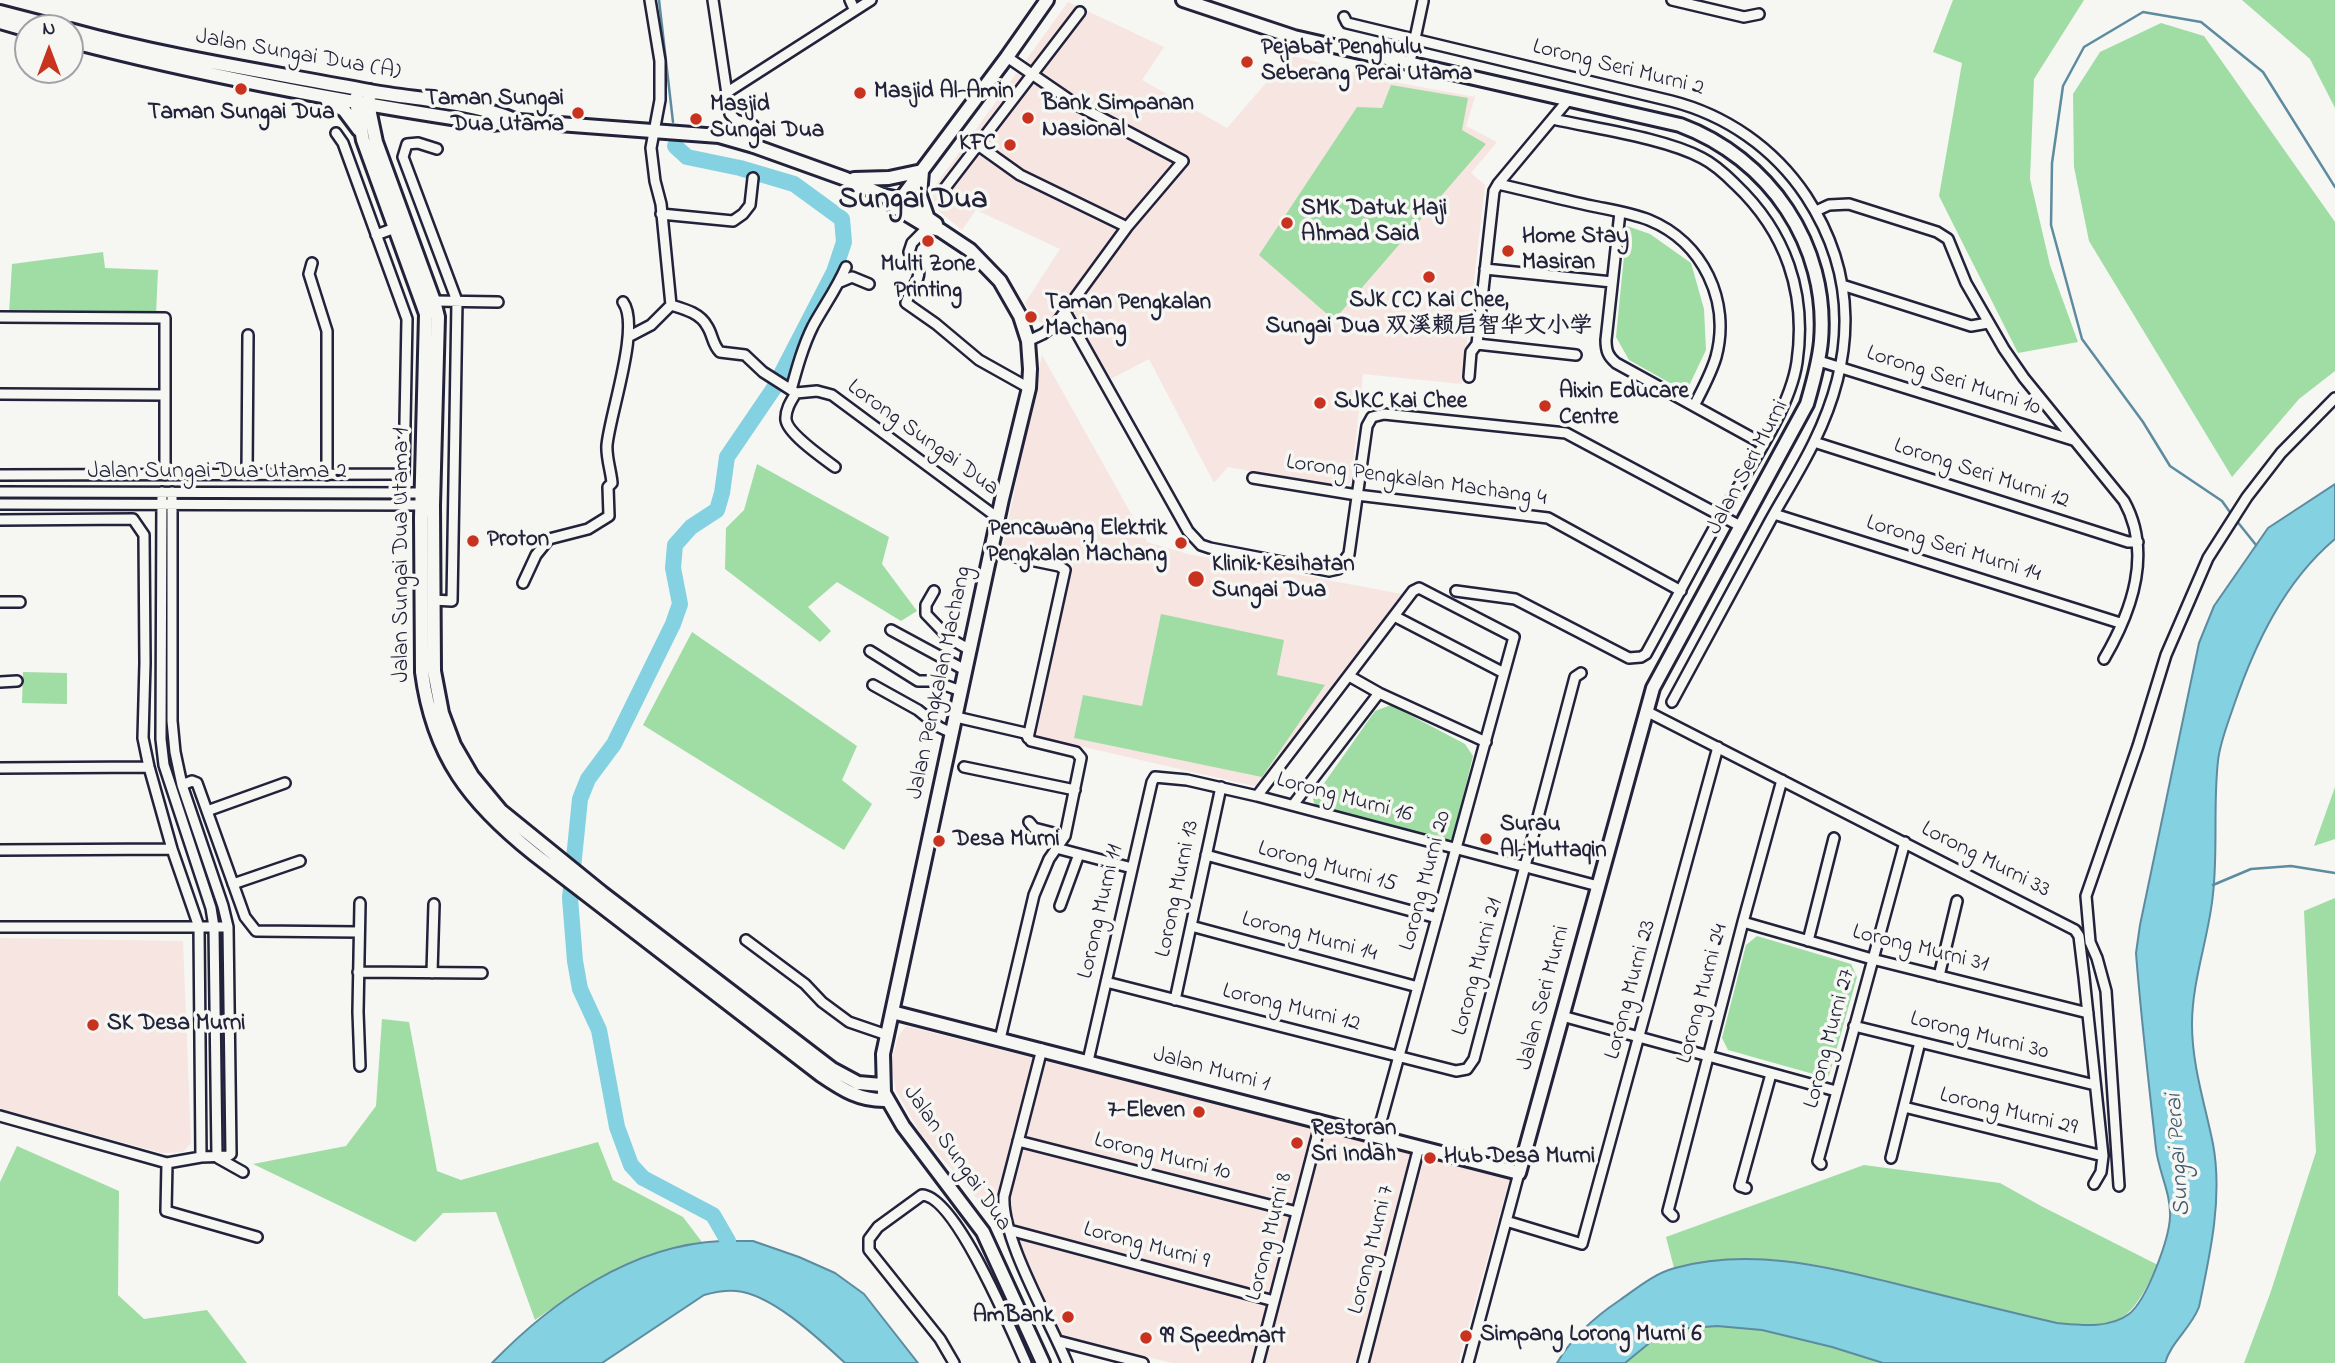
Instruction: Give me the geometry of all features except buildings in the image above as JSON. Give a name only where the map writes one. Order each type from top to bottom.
[{"type":"street","points":[[650,0],[660,61],[660,100],[651,148],[662,214],[671,305]]},
{"type":"street","points":[[713,0],[730,114],[736,120],[753,125],[754,146]]},
{"type":"street","points":[[850,0],[855,9]]},
{"type":"street","points":[[726,93],[871,0]]},
{"type":"street","name":"Jalan Seri Murni","points":[[1183,0],[1294,37],[1569,99],[1701,132],[1739,156],[1779,196],[1791,214],[1813,265],[1820,296],[1819,361],[1807,404],[1662,671],[1646,711],[1468,1363]]},
{"type":"street","points":[[1672,0],[1744,17],[1759,14]]},
{"type":"street","points":[[1410,62],[1423,1]]},
{"type":"street","points":[[898,203],[1045,2]]},
{"type":"street","points":[[945,188],[1080,12]]},
{"type":"street","name":"Lorong Seri Murni 2","points":[[1344,17],[1347,23],[1708,112],[1722,118],[1754,141],[1798,185],[1816,211],[1829,240],[1842,285],[1842,368],[1814,442],[1672,702]]},
{"type":"street","name":"Jalan Sungai Dua (A)","points":[[84,34],[156,52],[363,96],[399,110],[491,124],[519,121],[719,136],[846,178],[898,203]]},
{"type":"street","name":"Jalan Sungai Dua (A)","points":[[84,45],[155,63],[316,94],[484,108],[519,121]]},
{"type":"street","points":[[1007,57],[1077,105],[1183,161],[1127,227],[1065,312],[1043,334],[1028,341]]},
{"type":"street","points":[[316,94],[344,110],[369,141],[384,118],[399,110]]},
{"type":"street","name":"Jalan Sungai Dua Utama 1","points":[[363,96],[369,141],[395,228],[426,314],[427,499],[436,684],[442,713],[454,745],[471,776],[487,797],[539,851]]},
{"type":"street","points":[[1469,377],[1471,352],[1478,344],[1493,198],[1498,184],[1569,99]]},
{"type":"street","points":[[1456,591],[1515,599],[1629,658],[1646,654],[1763,444],[1783,405],[1797,364],[1797,301],[1790,267],[1782,243],[1753,201],[1728,177],[1702,158],[1666,145],[1553,119]]},
{"type":"street","points":[[0,475],[404,474],[407,319],[343,143],[336,133]]},
{"type":"street","name":"Jalan Sungai Dua Utama 1","points":[[369,141],[435,301],[438,317],[427,499],[422,672],[431,717],[443,750],[462,783],[500,827],[539,851],[832,1069],[858,1083],[882,1085]]},
{"type":"street","name":"Jalan Sungai Dua Utama 1","points":[[432,600],[452,601],[457,302],[403,157],[407,144],[418,143],[437,149]]},
{"type":"street","points":[[978,145],[1020,175],[1127,227]]},
{"type":"street","points":[[846,178],[889,178],[922,171]]},
{"type":"street","points":[[922,171],[920,196],[932,224],[912,243],[909,252],[920,270],[906,303],[979,360],[1029,388]]},
{"type":"street","points":[[662,214],[733,221],[750,205],[753,177]]},
{"type":"street","points":[[1498,184],[1651,221],[1680,239],[1698,257],[1713,286],[1719,312],[1720,339],[1712,370],[1694,406]]},
{"type":"street","name":"Jalan Pengkalan Machang","points":[[892,1012],[998,518],[1029,388],[1028,341],[1015,305],[1000,281],[970,250],[898,203]]},
{"type":"street","points":[[1816,211],[1829,205],[1849,204],[1937,232],[1948,239],[1966,283],[2024,378],[2124,501],[2138,542],[2138,575],[2104,659]]},
{"type":"street","points":[[1620,212],[1606,351],[1616,363],[1763,444]]},
{"type":"street","points":[[376,235],[395,228]]},
{"type":"street","points":[[312,263],[309,274],[327,331],[327,475]]},
{"type":"street","points":[[835,467],[789,428],[786,419],[797,367],[812,328],[846,268]]},
{"type":"street","points":[[1485,269],[1612,282]]},
{"type":"street","points":[[840,282],[852,277],[869,284]]},
{"type":"street","points":[[1842,285],[1971,326],[1988,323]]},
{"type":"street","points":[[435,301],[498,302]]},
{"type":"street","points":[[523,583],[536,555],[550,539],[588,529],[610,516],[608,486],[612,483],[607,447],[630,336],[628,309],[623,302]]},
{"type":"street","points":[[630,336],[651,325],[671,305]]},
{"type":"street","points":[[671,305],[698,316],[708,326],[713,345],[720,352],[745,355],[763,372],[792,390]]},
{"type":"street","points":[[1065,312],[1188,531],[1201,545],[1334,571],[1343,565],[1349,555],[1367,426],[1372,417],[1384,414],[1566,433],[1742,527]]},
{"type":"street","points":[[0,317],[165,318],[165,475]]},
{"type":"street","points":[[247,474],[248,335]]},
{"type":"street","points":[[1478,344],[1576,355]]},
{"type":"street","name":"Lorong Seri Murni 10","points":[[1819,361],[2075,441]]},
{"type":"street","points":[[406,383],[425,383]]},
{"type":"street","name":"Lorong Sungai Dua","points":[[792,390],[817,391],[832,395],[998,518]]},
{"type":"street","points":[[0,394],[165,395]]},
{"type":"street","points":[[2119,1186],[2106,991],[2090,942],[2086,897],[2166,655],[2208,558],[2281,453],[2335,398]]},
{"type":"street","name":"Lorong Seri Murni 12","points":[[1814,442],[2114,538],[2138,542]]},
{"type":"street","name":"Lorong Pengkalan Machang 4","points":[[1253,478],[1357,495],[1548,518],[1681,592]]},
{"type":"street","name":"Jalan Sungai Dua Utama 2","points":[[0,492],[167,492],[427,499]]},
{"type":"street","points":[[0,1116],[167,1163],[228,1156],[231,1151],[228,927],[182,785],[175,752],[167,492]]},
{"type":"street","name":"Jalan Sungai Dua Utama 2","points":[[0,503],[167,504],[427,499]]},
{"type":"street","points":[[167,504],[161,656],[161,738],[164,765],[211,908],[214,927],[217,1157]]},
{"type":"street","name":"Lorong Seri Murni 14","points":[[1774,514],[2120,623]]},
{"type":"street","points":[[0,520],[133,519],[144,535],[143,738],[172,849],[199,927],[201,1157]]},
{"type":"street","points":[[991,552],[1059,566],[1065,570],[1028,738]]},
{"type":"street","name":"Lorong Murni 20","points":[[1377,1136],[1514,637],[1419,588],[1413,591],[1394,617]]},
{"type":"street","points":[[934,592],[926,605],[926,614],[949,638],[970,650]]},
{"type":"street","points":[[0,602],[20,602]]},
{"type":"street","points":[[1257,796],[1394,617],[1504,673]]},
{"type":"street","points":[[891,630],[965,670]]},
{"type":"street","points":[[870,650],[918,681],[933,681],[961,691]]},
{"type":"street","points":[[145,663],[172,654]]},
{"type":"street","name":"Lorong Murni 21","points":[[1467,1069],[1474,1059],[1574,677],[1581,673]]},
{"type":"street","points":[[1349,676],[1379,693],[1486,742]]},
{"type":"street","points":[[0,682],[18,681]]},
{"type":"street","points":[[873,685],[952,733]]},
{"type":"street","points":[[1293,805],[1379,693]]},
{"type":"street","name":"Lorong Murni 33","points":[[1646,711],[2075,930],[2079,936],[2103,1156],[2101,1172],[2094,1184]]},
{"type":"street","points":[[956,717],[1025,733],[1031,741],[1076,751],[1081,758],[1065,836],[1049,859],[1034,895],[1000,1039]]},
{"type":"street","name":"Lorong Murni 23","points":[[1506,1221],[1583,1244],[1718,747]]},
{"type":"street","points":[[0,768],[149,767]]},
{"type":"street","points":[[964,767],[1074,790]]},
{"type":"street","name":"Lorong Murni 16","points":[[1160,776],[1221,787],[1293,805],[1598,886]]},
{"type":"street","name":"Lorong Murni 11","points":[[1088,1061],[1152,782],[1155,777],[1160,776]]},
{"type":"street","name":"Lorong Murni 24","points":[[1673,1216],[1668,1211],[1783,779]]},
{"type":"street","points":[[182,785],[192,781],[197,783],[248,924],[256,932],[359,932]]},
{"type":"street","points":[[207,811],[285,783]]},
{"type":"street","name":"Lorong Murni 13","points":[[1175,1000],[1221,787]]},
{"type":"street","points":[[1029,822],[1034,828],[1065,836]]},
{"type":"street","points":[[1808,941],[1834,838]]},
{"type":"street","name":"Lorong Murni 27","points":[[1821,1164],[1818,1161],[1836,1091],[1905,842]]},
{"type":"street","points":[[1056,848],[1132,869]]},
{"type":"street","points":[[0,850],[172,849]]},
{"type":"street","points":[[1060,906],[1079,854]]},
{"type":"street","name":"Lorong Murni 15","points":[[1206,856],[1437,918]]},
{"type":"street","points":[[233,884],[300,861]]},
{"type":"street","name":"Jalan Sungai Dua Utama 1","points":[[600,897],[625,926],[811,1068],[856,1097],[887,1100]]},
{"type":"street","points":[[1940,976],[1958,901]]},
{"type":"street","points":[[359,903],[360,1066]]},
{"type":"street","points":[[432,973],[434,904]]},
{"type":"street","name":"Lorong Murni 31","points":[[1743,922],[1872,959],[2088,1013]]},
{"type":"street","points":[[0,926],[228,927]]},
{"type":"street","name":"Lorong Murni 14","points":[[1191,926],[1418,987]]},
{"type":"street","points":[[746,940],[805,984],[821,1002],[849,1022],[887,1035]]},
{"type":"street","points":[[358,972],[482,973]]},
{"type":"street","name":"Lorong Murni 12","points":[[1106,982],[1456,1071],[1467,1069]]},
{"type":"street","name":"Jalan Sungai Dua","points":[[892,1012],[882,1071],[882,1085],[887,1100],[896,1116],[983,1232],[1043,1363]]},
{"type":"street","name":"Jalan Murni 1","points":[[892,1012],[1519,1173]]},
{"type":"street","points":[[1562,1016],[1836,1091]]},
{"type":"street","name":"Lorong Murni 30","points":[[1854,1026],[2095,1085]]},
{"type":"street","points":[[1891,1158],[1920,1042]]},
{"type":"street","points":[[1042,1049],[1004,1196],[1003,1211],[1068,1363]]},
{"type":"street","points":[[858,1083],[871,1079],[882,1071]]},
{"type":"street","points":[[1746,1188],[1740,1186],[1771,1073]]},
{"type":"street","points":[[856,1097],[896,1116]]},
{"type":"street","name":"Lorong Murni 29","points":[[1904,1107],[2103,1156]]},
{"type":"street","name":"Lorong Murni 8","points":[[1258,1363],[1321,1121]]},
{"type":"street","name":"Lorong Murni 10","points":[[1018,1141],[1297,1212]]},
{"type":"street","name":"Lorong Murni 7","points":[[1363,1363],[1419,1147]]},
{"type":"street","points":[[217,1157],[243,1172]]},
{"type":"street","points":[[167,1163],[166,1211],[257,1237]]},
{"type":"street","points":[[954,1363],[940,1339],[869,1250],[869,1240],[878,1227],[922,1195],[937,1201],[974,1251],[1026,1363]]},
{"type":"street","name":"Lorong Murni 9","points":[[1009,1230],[1274,1301]]},
{"type":"street","points":[[1058,1341],[1143,1363]]},
{"type":"shaded area","points":[[1068,2],[1164,47],[1142,80],[1227,128],[1290,55],[1389,81],[1475,97],[1466,126],[1497,142],[1471,173],[1485,185],[1462,384],[1363,374],[1351,482],[1343,488],[1228,467],[1214,483],[1149,359],[1101,384],[1060,309],[1047,325],[1034,320],[1025,303],[1060,249],[976,210],[962,230],[935,208],[932,190]]},
{"type":"shaded area","name":"Klinik Kesihatan Sungai Dua","points":[[1042,355],[1147,542],[1188,554],[1402,594],[1258,787],[1036,736],[1073,564],[1003,547]]},
{"type":"shaded area","name":"SK Desa Murni","points":[[0,938],[183,941],[191,1143],[183,1152],[162,1153],[0,1109]]},
{"type":"shaded area","points":[[906,1026],[1510,1178],[1458,1363],[1172,1363],[1048,1332],[993,1217],[921,1134],[896,1091],[891,1063],[898,1037]]},
{"type":"green space","points":[[1953,0],[2084,0],[2034,79],[2030,179],[2050,265],[2078,342],[2018,353],[1939,196],[1962,63],[1933,52]]},
{"type":"green space","points":[[2242,0],[2335,0],[2335,108],[2310,59]]},
{"type":"green space","points":[[2161,23],[2204,36],[2335,222],[2335,371],[2299,399],[2232,477],[2089,241],[2074,167],[2073,94],[2100,52]]},
{"type":"green space","points":[[1391,85],[1468,98],[1462,130],[1486,144],[1334,320],[1259,255],[1357,107],[1382,108]]},
{"type":"green space","points":[[1627,226],[1650,234],[1691,263],[1704,309],[1706,350],[1686,392],[1629,360],[1616,337]]},
{"type":"green space","points":[[103,252],[105,268],[158,270],[156,315],[9,314],[12,264]]},
{"type":"green space","points":[[757,464],[889,537],[882,564],[917,611],[901,621],[837,582],[808,607],[831,631],[820,642],[725,569],[726,528],[744,510]]},
{"type":"green space","points":[[1161,614],[1284,640],[1277,675],[1325,685],[1262,777],[1074,738],[1083,695],[1142,706]]},
{"type":"green space","points":[[692,632],[857,746],[842,780],[872,804],[844,850],[643,725]]},
{"type":"green space","points":[[23,672],[67,673],[67,704],[22,703]]},
{"type":"green space","points":[[1391,705],[1465,744],[1473,756],[1453,838],[1443,843],[1316,809],[1313,799],[1375,711]]},
{"type":"green space","points":[[2335,787],[2335,839],[2314,846]]},
{"type":"green space","points":[[2335,898],[2335,1363],[2244,1363],[2270,1294],[2316,1152],[2304,911]]},
{"type":"green space","points":[[1757,936],[1851,964],[1857,977],[1829,1076],[1824,1077],[1728,1050],[1722,1038],[1746,945]]},
{"type":"green space","points":[[382,1019],[409,1022],[437,1171],[461,1180],[598,1142],[613,1180],[683,1217],[702,1242],[656,1255],[615,1272],[535,1320],[496,1212],[443,1213],[415,1242],[253,1164],[346,1146],[376,1106]]},
{"type":"green space","points":[[17,1146],[119,1191],[118,1295],[144,1319],[207,1310],[247,1363],[0,1363],[0,1182]]},
{"type":"green space","points":[[1864,1165],[2000,1183],[2158,1265],[2131,1310],[2121,1318],[2097,1324],[2057,1323],[1816,1265],[1768,1259],[1729,1259],[1674,1268],[1666,1237]]},
{"type":"green space","points":[[1717,1326],[1762,1330],[1883,1363],[1625,1363],[1653,1340],[1678,1329]]},
{"type":"water","name":"Sungai Perai","points":[[2335,484],[2335,539],[2301,574],[2273,615],[2242,682],[2219,754],[2213,894],[2195,991],[2192,1024],[2197,1070],[2216,1164],[2216,1205],[2199,1307],[2165,1363],[1883,1363],[1762,1330],[1717,1326],[1678,1329],[1653,1340],[1625,1363],[1557,1363],[1585,1328],[1653,1277],[1675,1268],[1732,1259],[1761,1259],[1817,1266],[2057,1323],[2085,1325],[2113,1322],[2136,1307],[2156,1268],[2170,1217],[2169,1200],[2156,1149],[2136,953],[2199,643],[2214,606],[2268,528]]},
{"type":"water","points":[[721,1241],[753,1241],[835,1273],[864,1294],[918,1363],[845,1363],[809,1330],[765,1300],[732,1291],[704,1295],[602,1363],[492,1363],[541,1318],[596,1280],[656,1253]]},
{"type":"waterway","points":[[659,0],[673,122]]},
{"type":"waterway","points":[[2232,515],[2222,501],[2170,466],[2143,422],[2082,339],[2051,225],[2052,163],[2063,86],[2084,47],[2143,12],[2201,22],[2263,72],[2335,187]]},
{"type":"waterway","points":[[675,146],[687,157],[740,168],[794,184],[842,219],[844,242],[834,272],[774,388],[727,457],[717,510],[691,527],[675,545],[673,568],[680,604],[673,624],[614,744],[588,779],[580,799],[570,898],[575,961],[580,989],[599,1030],[617,1127],[631,1165],[643,1178],[713,1215],[728,1241],[731,1262]]},
{"type":"waterway","points":[[2236,520],[2256,545]]},
{"type":"waterway","points":[[2213,885],[2251,869],[2291,866],[2335,873]]},
{"type":"place","name":"Pejabat Penghulu Seberang Perai Utama","points":[[1247,62]]},
{"type":"place","name":"Taman Sungai Dua","points":[[241,89]]},
{"type":"place","name":"Masjid Al-Amin","points":[[860,93]]},
{"type":"place","name":"Taman Sungai Dua Utama","points":[[578,113]]},
{"type":"place","name":"Bank Simpanan Nasional","points":[[1028,118]]},
{"type":"place","name":"Masjid Sungai Dua","points":[[696,119]]},
{"type":"place","name":"KFC","points":[[1010,145]]},
{"type":"place","name":"SMK Datuk Haji Ahmad Said","points":[[1287,223]]},
{"type":"place","name":"Multi Zone Printing","points":[[928,241]]},
{"type":"place","name":"Home Stay Masiran","points":[[1508,251]]},
{"type":"place","name":"SJK (C) Kai Chee, Sungai Dua 双溪赖启智华文小学","points":[[1429,277]]},
{"type":"place","name":"Taman Pengkalan Machang","points":[[1031,317]]},
{"type":"place","name":"SJKC Kai Chee","points":[[1320,403]]},
{"type":"place","name":"Aixin Educare Centre","points":[[1545,406]]},
{"type":"place","name":"Proton","points":[[473,541]]},
{"type":"place","name":"Pencawang Elektrik Pengkalan Machang","points":[[1181,543]]},
{"type":"place","name":"Klinik Kesihatan Sungai Dua","points":[[1196,579]]},
{"type":"place","name":"Surau Al-Muttaqin","points":[[1486,839]]},
{"type":"place","name":"Desa Murni","points":[[939,841]]},
{"type":"place","name":"SK Desa Murni","points":[[93,1025]]},
{"type":"place","name":"7-Eleven","points":[[1199,1112]]},
{"type":"place","name":"Restoran Sri Indah","points":[[1297,1143]]},
{"type":"place","name":"Hub Desa Murni","points":[[1430,1158]]},
{"type":"place","name":"AmBank","points":[[1068,1317]]},
{"type":"place","name":"Simpang Lorong Murni 6","points":[[1466,1336]]},
{"type":"place","name":"99 Speedmart","points":[[1146,1338]]},
{"type":"district","name":"Sungai Dua","points":[[913,202]]}]
